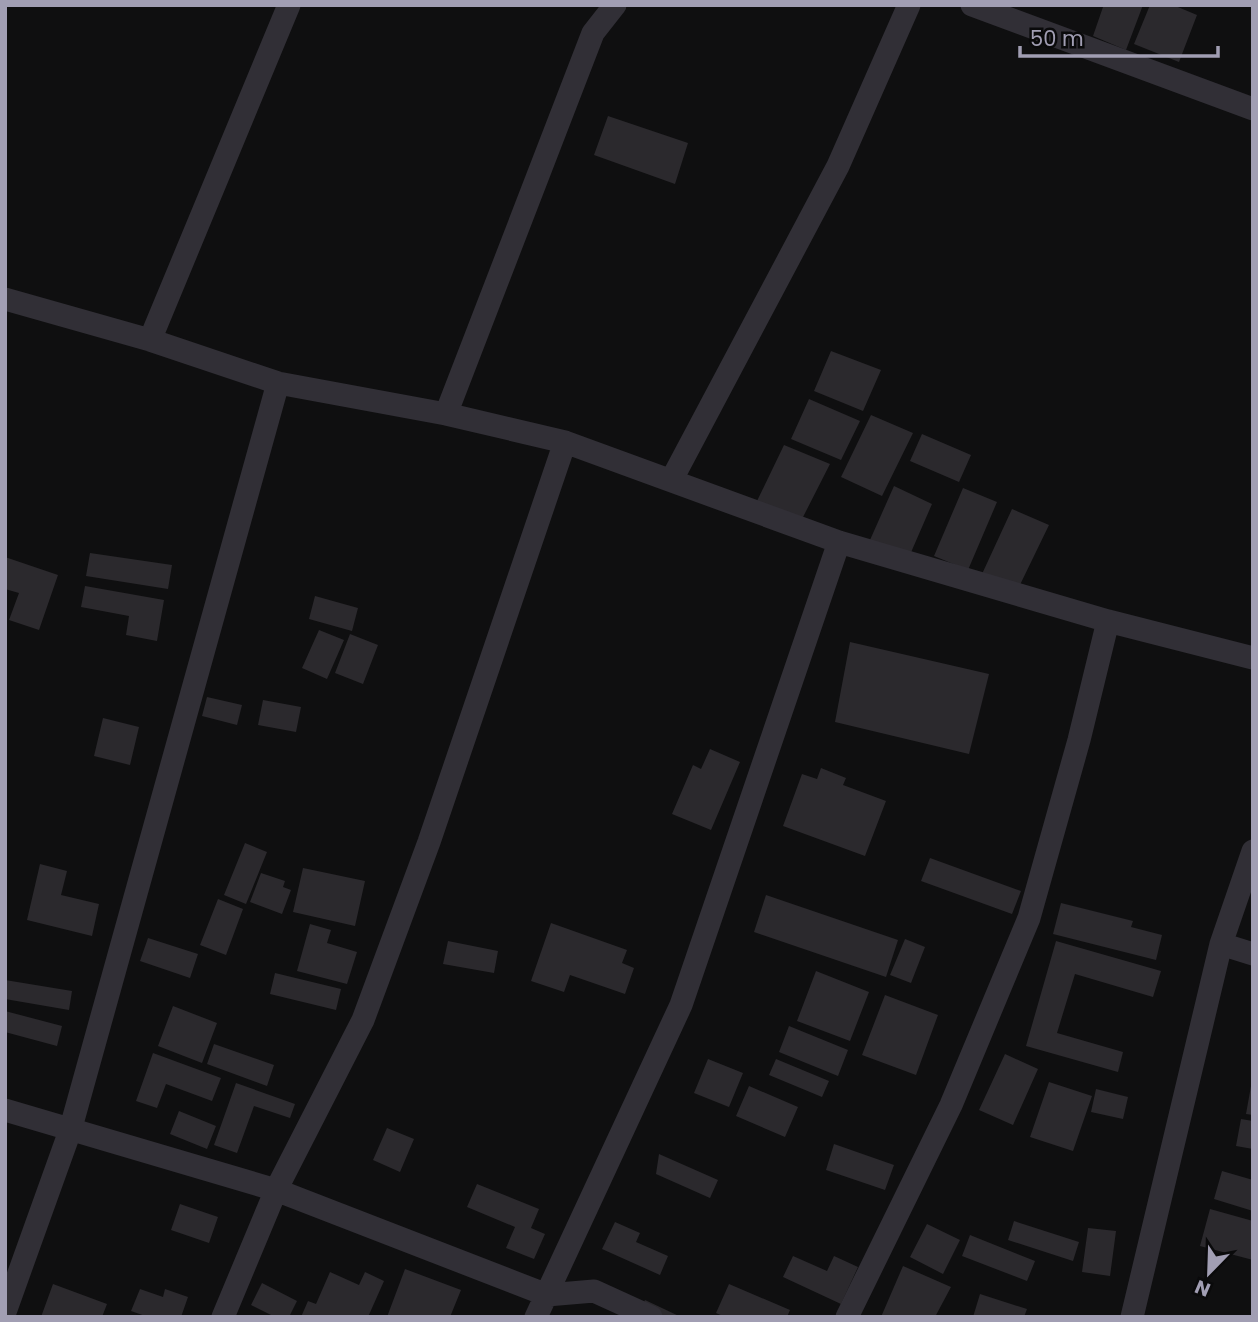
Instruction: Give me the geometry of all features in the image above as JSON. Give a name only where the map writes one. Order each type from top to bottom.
[{"type":"street","points":[[150,340],[289,5]]},
{"type":"street","points":[[446,414],[593,33],[615,5]]},
{"type":"street","points":[[672,479],[838,166],[909,5]]},
{"type":"street","points":[[972,5],[1253,109]]},
{"type":"street","points":[[5,299],[150,340],[278,383],[446,414],[565,442],[839,542],[1108,621],[1253,657]]},
{"type":"street","points":[[5,1312],[70,1131],[278,383]]},
{"type":"street","points":[[223,1317],[276,1190],[363,1020],[433,830],[565,442]]},
{"type":"street","points":[[536,1317],[681,1005],[839,542]]},
{"type":"street","points":[[848,1317],[951,1105],[1029,918],[1108,621]]},
{"type":"street","points":[[1132,1317],[1221,944],[1253,851]]},
{"type":"street","points":[[1221,944],[1253,954]]},
{"type":"street","points":[[5,1110],[276,1190],[547,1295],[594,1292],[651,1317]]},
{"type":"building","points":[[1098,5],[1143,5],[1126,50],[1093,36],[1103,7]]},
{"type":"building","points":[[1150,5],[1173,5],[1197,15],[1179,62],[1134,44]]},
{"type":"building","points":[[608,116],[688,143],[675,184],[594,155]]},
{"type":"building","points":[[831,351],[881,370],[863,411],[814,391]]},
{"type":"building","points":[[809,399],[860,421],[841,460],[791,439]]},
{"type":"building","points":[[871,415],[913,433],[882,496],[841,477]]},
{"type":"building","points":[[922,434],[971,455],[959,482],[910,461]]},
{"type":"building","points":[[784,445],[830,464],[802,519],[757,501]]},
{"type":"building","points":[[894,486],[932,504],[909,557],[870,540]]},
{"type":"building","points":[[963,488],[997,502],[968,570],[934,556]]},
{"type":"building","points":[[1012,509],[1049,525],[1017,591],[982,574]]},
{"type":"building","points":[[90,553],[172,565],[168,589],[86,576]]},
{"type":"building","points":[[5,557],[58,575],[39,630],[9,620],[19,593],[5,589]]},
{"type":"building","points":[[85,586],[164,600],[157,641],[126,635],[129,616],[81,607]]},
{"type":"building","points":[[315,596],[358,608],[352,631],[309,619]]},
{"type":"building","points":[[319,630],[344,640],[327,679],[302,668]]},
{"type":"building","points":[[350,634],[378,645],[363,684],[335,673]]},
{"type":"building","points":[[850,642],[989,674],[969,754],[835,722]]},
{"type":"building","points":[[207,697],[242,705],[237,725],[202,716]]},
{"type":"building","points":[[263,700],[301,707],[296,732],[258,725]]},
{"type":"building","points":[[103,718],[139,727],[130,765],[94,756]]},
{"type":"building","points":[[710,749],[740,762],[711,830],[672,814],[693,765],[701,769]]},
{"type":"building","points":[[821,768],[846,778],[843,785],[886,801],[865,856],[783,826],[802,774],[817,779]]},
{"type":"building","points":[[245,843],[267,852],[246,904],[224,895]]},
{"type":"building","points":[[930,858],[1021,891],[1012,914],[921,881]]},
{"type":"building","points":[[40,864],[67,871],[61,895],[99,904],[92,936],[27,920]]},
{"type":"building","points":[[303,868],[365,881],[355,926],[293,912]]},
{"type":"building","points":[[261,873],[285,881],[283,887],[291,890],[282,914],[250,902]]},
{"type":"building","points":[[766,895],[898,940],[886,977],[754,932]]},
{"type":"building","points":[[218,899],[243,909],[226,955],[200,945]]},
{"type":"building","points":[[1061,903],[1133,921],[1131,927],[1162,935],[1156,960],[1053,934]]},
{"type":"building","points":[[551,923],[627,950],[622,963],[634,968],[625,994],[570,975],[564,992],[531,981]]},
{"type":"building","points":[[310,924],[331,930],[327,943],[357,952],[347,984],[297,971]]},
{"type":"building","points":[[148,938],[198,954],[190,978],[140,961]]},
{"type":"building","points":[[905,939],[925,947],[911,983],[890,975]]},
{"type":"building","points":[[448,941],[498,951],[494,973],[443,964]]},
{"type":"building","points":[[1056,941],[1161,971],[1153,997],[1075,974],[1057,1033],[1123,1052],[1118,1072],[1026,1046]]},
{"type":"building","points":[[816,971],[869,992],[850,1041],[797,1021]]},
{"type":"building","points":[[275,973],[341,989],[336,1010],[270,994]]},
{"type":"building","points":[[5,980],[72,991],[69,1010],[5,999]]},
{"type":"building","points":[[885,995],[938,1015],[916,1075],[862,1055]]},
{"type":"building","points":[[173,1006],[217,1023],[202,1063],[158,1046]]},
{"type":"building","points":[[5,1011],[62,1026],[57,1046],[5,1032]]},
{"type":"building","points":[[789,1026],[848,1050],[838,1076],[779,1052]]},
{"type":"building","points":[[214,1044],[274,1065],[267,1086],[207,1064]]},
{"type":"building","points":[[153,1053],[221,1078],[212,1101],[166,1084],[157,1108],[136,1101]]},
{"type":"building","points":[[1005,1054],[1038,1069],[1013,1125],[979,1110]]},
{"type":"building","points":[[708,1059],[743,1073],[729,1107],[694,1093]]},
{"type":"building","points":[[776,1059],[829,1081],[822,1097],[769,1075]]},
{"type":"building","points":[[1049,1082],[1092,1096],[1073,1151],[1030,1137]]},
{"type":"building","points":[[236,1083],[295,1104],[290,1118],[254,1106],[237,1153],[214,1145]]},
{"type":"building","points":[[749,1086],[798,1107],[785,1137],[736,1116]]},
{"type":"building","points":[[1251,1086],[1253,1087],[1253,1115],[1246,1114]]},
{"type":"building","points":[[1096,1089],[1128,1097],[1123,1119],[1091,1112]]},
{"type":"building","points":[[179,1111],[216,1126],[207,1149],[170,1134]]},
{"type":"building","points":[[1241,1119],[1253,1121],[1253,1149],[1236,1146]]},
{"type":"building","points":[[387,1128],[414,1139],[400,1172],[373,1160]]},
{"type":"building","points":[[834,1144],[894,1165],[885,1190],[826,1170]]},
{"type":"building","points":[[659,1154],[718,1180],[710,1198],[656,1174]]},
{"type":"building","points":[[1222,1171],[1253,1180],[1253,1211],[1214,1199]]},
{"type":"building","points":[[477,1184],[539,1209],[531,1228],[545,1234],[534,1259],[506,1248],[515,1227],[467,1207]]},
{"type":"building","points":[[180,1204],[218,1217],[209,1243],[171,1230]]},
{"type":"building","points":[[1210,1209],[1253,1221],[1253,1260],[1200,1246]]},
{"type":"building","points":[[1014,1221],[1079,1242],[1073,1261],[1008,1240]]},
{"type":"building","points":[[615,1222],[640,1233],[636,1242],[668,1256],[660,1275],[602,1249]]},
{"type":"building","points":[[927,1224],[960,1240],[943,1274],[910,1257]]},
{"type":"building","points":[[1088,1228],[1116,1231],[1110,1276],[1082,1272]]},
{"type":"building","points":[[970,1235],[1035,1261],[1027,1281],[962,1256]]},
{"type":"building","points":[[793,1256],[827,1271],[834,1256],[858,1267],[841,1304],[783,1277]]},
{"type":"building","points":[[903,1266],[951,1287],[935,1317],[881,1317]]},
{"type":"building","points":[[405,1269],[461,1290],[450,1317],[387,1317]]},
{"type":"building","points":[[330,1272],[359,1285],[365,1272],[384,1281],[368,1317],[301,1317],[308,1301],[316,1304]]},
{"type":"building","points":[[262,1283],[297,1301],[289,1317],[275,1317],[251,1305]]},
{"type":"building","points":[[53,1284],[107,1304],[102,1317],[41,1317]]},
{"type":"building","points":[[729,1284],[790,1310],[787,1317],[725,1317],[716,1313]]},
{"type":"building","points":[[140,1289],[163,1297],[165,1289],[188,1297],[181,1317],[148,1317],[131,1311]]},
{"type":"building","points":[[980,1294],[1027,1309],[1024,1317],[973,1317]]},
{"type":"building","points":[[645,1300],[681,1317],[637,1317]]}]
